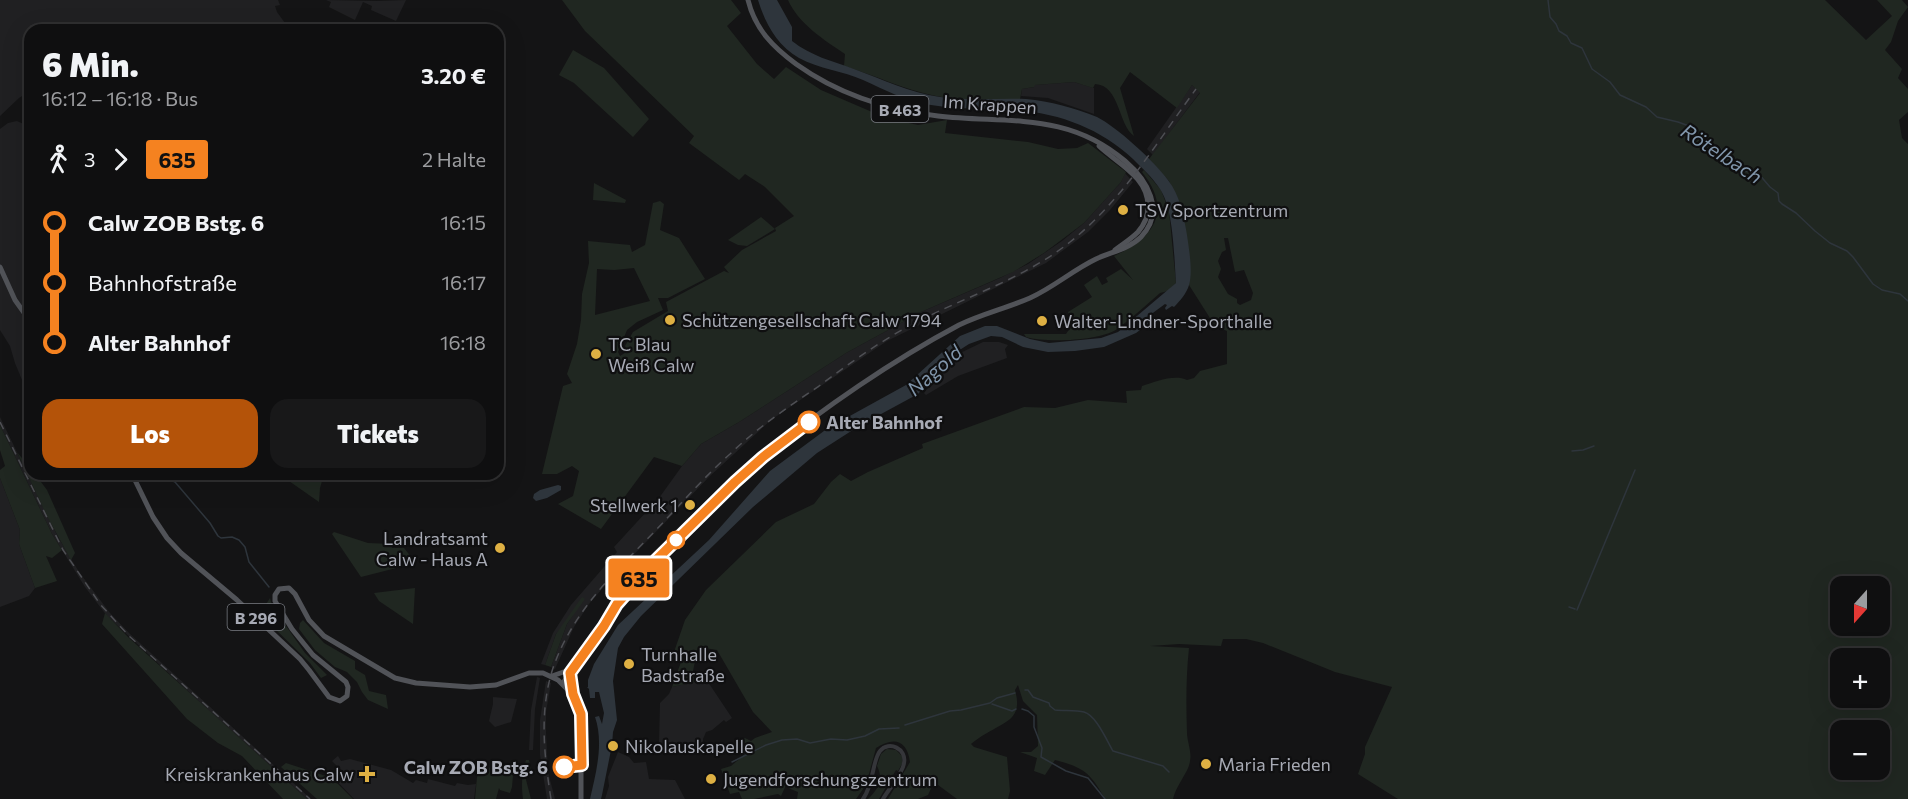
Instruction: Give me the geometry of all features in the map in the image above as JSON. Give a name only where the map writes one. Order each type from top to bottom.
[{"type":"main road","name":"Im Krappen","points":[[571,671],[624,595],[700,516],[763,457],[897,362],[960,325],[1033,297],[1085,265],[1112,252],[1131,239],[1142,227],[1147,213],[1147,197],[1141,183],[1095,142],[1069,129],[1044,123],[924,114],[890,107],[852,95],[804,70],[774,47],[755,20],[748,0]]},
{"type":"main road","points":[[0,267],[15,300],[24,313]]},
{"type":"main road","name":"B 296","points":[[135,480],[150,512],[167,538],[289,648],[333,700],[340,700],[347,696],[346,682],[313,655],[292,629],[275,601],[275,595],[279,589],[289,588],[293,592],[309,620],[324,636],[395,678],[416,683],[470,687],[496,685],[536,672],[552,676]]},
{"type":"main road","points":[[552,676],[571,671],[573,694],[581,714],[581,799]]},
{"type":"main road","name":"B 463","points":[[563,683],[571,671]]},
{"type":"main road","points":[[552,676],[563,683],[573,694]]},
{"type":"street","points":[[863,799],[871,784],[879,752],[885,747],[892,746],[901,750],[904,764],[883,799]]},
{"type":"shaded area","points":[[0,0],[278,0],[280,5],[275,6],[277,12],[287,24],[24,24],[24,95],[0,116]]},
{"type":"shaded area","points":[[326,0],[406,0],[396,21],[371,10],[372,6],[363,2],[355,20],[329,7],[331,2]]},
{"type":"shaded area","points":[[562,0],[731,0],[741,13],[727,26],[757,64],[774,79],[786,67],[821,90],[886,118],[918,125],[947,120],[945,133],[1028,142],[1058,149],[1077,148],[1088,143],[1126,172],[1121,182],[1084,223],[1044,253],[1013,272],[921,312],[846,353],[701,444],[682,466],[654,457],[601,529],[558,504],[573,496],[579,471],[572,466],[557,474],[542,474],[563,386],[572,383],[567,374],[577,344],[581,320],[582,294],[589,263],[588,241],[630,245],[632,252],[645,245],[653,203],[660,201],[664,204],[660,230],[679,238],[705,279],[668,298],[658,298],[663,310],[637,322],[627,330],[618,352],[620,356],[628,351],[625,346],[633,332],[668,311],[666,302],[724,271],[729,273],[724,267],[742,250],[776,231],[775,228],[794,216],[765,187],[745,174],[739,180],[689,143],[694,136],[585,31]],"holes":[[[634,268],[650,301],[595,315],[597,269]]]},
{"type":"shaded area","points":[[788,0],[1825,0],[1866,40],[1892,16],[1877,0],[1902,0],[1908,7],[1898,21],[1891,42],[1885,50],[1902,69],[1898,78],[1908,89],[1908,112],[1899,120],[1902,138],[1908,144],[1908,799],[1398,799],[1358,774],[1365,747],[1392,687],[1335,672],[1263,643],[1246,639],[1223,639],[1221,646],[1179,644],[1150,646],[1189,648],[1186,711],[1190,758],[1187,770],[1173,799],[1105,799],[1085,772],[1073,765],[1055,760],[1045,775],[1034,771],[1037,758],[1020,752],[1031,752],[1038,746],[1037,715],[1023,701],[1018,685],[1015,690],[1017,707],[1015,713],[1007,722],[971,744],[974,747],[1007,757],[1010,791],[1008,799],[957,799],[934,782],[928,795],[918,799],[888,799],[910,762],[906,749],[898,742],[888,742],[876,748],[866,785],[856,799],[797,799],[798,792],[788,788],[793,776],[790,777],[781,796],[778,794],[742,799],[739,792],[730,794],[721,769],[731,766],[743,756],[735,738],[745,738],[751,741],[772,732],[753,712],[717,650],[698,647],[693,671],[695,682],[672,687],[681,662],[674,652],[685,620],[706,590],[776,522],[814,504],[840,474],[851,481],[923,448],[922,444],[1024,407],[1055,408],[1088,400],[1127,403],[1126,391],[1141,390],[1142,386],[1164,379],[1187,380],[1194,378],[1200,371],[1227,364],[1227,331],[1215,326],[1189,285],[1189,254],[1182,210],[1169,181],[1149,159],[1200,93],[1192,85],[1177,108],[1130,72],[1120,88],[1134,136],[1129,131],[1114,98],[1103,86],[1095,84],[1093,88],[1074,82],[1035,85],[1022,89],[1020,99],[967,100],[924,93],[844,66],[845,54],[812,30],[798,16]],"holes":[[[1224,238],[1228,238],[1235,272],[1244,270],[1253,293],[1251,300],[1240,305],[1237,299],[1228,294],[1218,277],[1221,269],[1218,261],[1222,252],[1226,250]]]},
{"type":"shaded area","points":[[573,50],[604,68],[649,119],[633,137],[574,83],[559,75]]},
{"type":"shaded area","points":[[1074,82],[1094,88],[1094,114],[1048,98],[1021,96],[1022,89],[1034,87],[1034,85]]},
{"type":"shaded area","points":[[1192,85],[1200,92],[1153,155],[1147,149]]},
{"type":"shaded area","points":[[17,121],[24,124],[24,379],[22,380],[10,346],[0,330],[0,129],[8,123]]},
{"type":"shaded area","points":[[1144,170],[1161,190],[1169,211],[1176,283],[1168,291],[1160,293],[1123,325],[1109,333],[1073,340],[1026,337],[1024,334],[1066,334],[1072,325],[1068,312],[1092,297],[1084,285],[1097,276],[1102,285],[1108,282],[1106,278],[1121,269],[1133,280],[1114,256],[1140,241],[1155,222],[1156,199],[1142,172]]},
{"type":"shaded area","points":[[1125,173],[1133,182],[1110,210],[1088,232],[1046,263],[887,341],[771,420],[710,476],[589,604],[574,627],[555,669],[551,667],[567,624],[573,615],[556,634],[545,665],[541,664],[553,633],[571,605],[617,552],[614,547],[659,498],[701,444],[846,353],[921,312],[1028,264],[1084,223],[1121,182]]},
{"type":"shaded area","points":[[594,183],[626,200],[625,203],[593,200]]},
{"type":"shaded area","points":[[761,217],[775,229],[747,246],[728,240]]},
{"type":"shaded area","points":[[983,342],[999,342],[1008,345],[1005,349],[1007,358],[958,376],[926,395],[924,393],[952,357]]},
{"type":"shaded area","points":[[0,417],[24,467],[24,475],[0,425]]},
{"type":"shaded area","points":[[0,425],[24,475],[24,480],[26,480],[62,550],[52,558],[46,556],[57,581],[35,588],[19,544],[20,530],[0,478],[0,470],[5,466],[0,450]]},
{"type":"shaded area","points":[[0,478],[20,530],[19,544],[35,588],[29,596],[0,607]]},
{"type":"shaded area","points":[[26,480],[30,480],[58,537],[79,572],[110,613],[130,634],[311,799],[307,799],[107,616],[85,587],[52,534]]},
{"type":"shaded area","points":[[30,480],[40,480],[47,490],[75,553],[71,560]]},
{"type":"shaded area","points":[[288,480],[322,480],[319,502]]},
{"type":"shaded area","points":[[334,532],[368,543],[391,544],[392,548],[404,548],[416,563],[361,577],[332,534]]},
{"type":"shaded area","points":[[415,588],[413,624],[379,601],[374,593]]},
{"type":"shaded area","points":[[582,597],[585,599],[567,624],[551,667],[545,665],[556,634]]},
{"type":"shaded area","points":[[270,598],[272,606],[305,653],[327,675],[321,678],[310,663],[268,622],[265,606]]},
{"type":"shaded area","points":[[105,613],[128,637],[307,799],[283,799],[242,756],[218,743],[187,719],[102,624]]},
{"type":"shaded area","points":[[303,620],[324,643],[355,661],[355,669],[365,675],[369,691],[386,695],[388,709],[368,700],[357,682],[347,672],[335,667],[315,650],[299,629]]},
{"type":"shaded area","points":[[537,677],[540,678],[535,709],[533,750],[529,750],[531,710]]},
{"type":"shaded area","points":[[706,679],[732,718],[726,722],[724,720],[706,732],[703,746],[672,747],[659,744],[660,703],[672,687]]},
{"type":"shaded area","points":[[546,681],[551,683],[546,712],[548,772],[555,799],[547,799],[540,755],[540,720]]},
{"type":"shaded area","points":[[493,697],[517,699],[511,722],[495,727],[489,721]]},
{"type":"shaded area","points":[[887,749],[896,750],[902,756],[902,764],[879,799],[868,799],[879,784],[880,776],[877,766],[881,754]]},
{"type":"shaded area","points":[[618,752],[629,757],[634,763],[646,762],[649,779],[675,780],[685,799],[605,799],[609,786],[608,777]]},
{"type":"shaded area","name":"Kreiskrankenhaus Calw","points":[[338,756],[341,761],[350,759],[391,770],[413,783],[416,780],[427,783],[428,779],[455,786],[457,783],[476,784],[474,799],[354,799],[333,777],[341,770],[332,761]]},
{"type":"shaded area","points":[[526,760],[529,760],[532,775],[525,776],[531,799],[523,799],[522,779]]},
{"type":"shaded area","points":[[286,763],[332,778],[353,799],[317,799],[281,767]]},
{"type":"shaded area","points":[[514,764],[510,793],[499,788],[496,799],[475,799],[478,766],[489,769],[491,765]]},
{"type":"water","name":"Nagold","points":[[758,0],[777,0],[792,27],[792,41],[807,51],[907,89],[951,98],[1044,101],[1080,111],[1105,122],[1145,154],[1172,186],[1178,199],[1187,235],[1191,274],[1189,285],[1174,307],[1166,310],[1167,305],[1165,304],[1146,318],[1141,325],[1153,316],[1155,319],[1136,333],[1104,347],[1048,352],[1023,347],[1002,337],[991,336],[969,344],[955,353],[918,394],[859,426],[817,453],[753,507],[641,616],[624,637],[618,648],[613,681],[617,720],[602,795],[601,799],[590,799],[599,748],[595,717],[599,716],[602,724],[604,713],[599,692],[595,692],[595,698],[590,698],[587,687],[594,664],[618,625],[709,540],[770,471],[828,428],[906,385],[960,336],[985,326],[997,326],[1030,339],[1049,343],[1101,338],[1118,332],[1176,283],[1172,234],[1165,198],[1147,173],[1108,139],[1080,125],[1050,115],[1018,110],[953,108],[914,101],[855,77],[807,62],[791,53],[778,40],[764,17]]},
{"type":"water","points":[[561,486],[561,490],[547,498],[536,501],[533,498],[534,494],[540,490]]},
{"type":"waterway","name":"Rötelbach","points":[[1548,0],[1550,17],[1559,31],[1567,36],[1571,43],[1582,48],[1592,69],[1610,82],[1620,95],[1646,107],[1657,117],[1689,126],[1701,139],[1720,148],[1733,165],[1744,171],[1758,173],[1778,193],[1782,204],[1796,213],[1830,243],[1847,251],[1873,284],[1882,290],[1900,294],[1908,301]]},
{"type":"waterway","points":[[1572,451],[1594,446]]},
{"type":"waterway","points":[[1577,610],[1635,470]]},
{"type":"waterway","points":[[171,480],[210,523],[218,536],[239,540],[245,547],[249,562],[269,587]]},
{"type":"waterway","points":[[1569,607],[1575,609]]},
{"type":"waterway","points":[[1025,690],[1028,690],[1033,697],[1049,703],[1055,710],[1081,711],[1088,714],[1097,723],[1113,751],[1163,766],[1169,772]]},
{"type":"waterway","points":[[905,725],[950,711],[990,703],[997,698],[1015,693]]},
{"type":"waterway","points":[[992,704],[1012,711],[1016,709]]},
{"type":"waterway","points":[[1022,709],[1034,716],[1034,727],[1042,748],[1041,757],[1066,771],[1088,778],[1105,799]]},
{"type":"waterway","points":[[732,762],[766,745],[782,740],[797,739],[810,743],[831,739],[847,740],[865,736],[879,729],[899,728]]},
{"type":"railway","points":[[551,799],[546,766],[544,717],[553,668],[572,628],[610,578],[710,472],[773,418],[890,337],[912,324],[1027,270],[1070,242],[1089,226],[1122,190],[1196,89]]},
{"type":"railway","points":[[0,422],[24,471]]},
{"type":"railway","points":[[29,480],[63,550],[100,604],[129,636],[310,799]]},
{"type":"bus line","name":"635","points":[[564,767],[582,765],[581,714],[573,694],[570,673],[617,604],[660,556],[725,491],[763,457],[809,422]]},
{"type":"place","name":"TSV Sportzentrum","points":[[1123,210]]},
{"type":"place","name":"Schützengesellschaft Calw 1794","points":[[670,320]]},
{"type":"place","name":"Walter-Lindner-Sporthalle","points":[[1042,321]]},
{"type":"place","name":"TC Blau Weiß Calw","points":[[596,354]]},
{"type":"place","name":"Alter Bahnhof","points":[[809,422]]},
{"type":"place","name":"Stellwerk 1","points":[[690,505]]},
{"type":"place","name":"Landratsamt Calw - Haus A","points":[[500,548]]},
{"type":"place","name":"Turnhalle Badstraße","points":[[629,664]]},
{"type":"place","name":"Nikolauskapelle","points":[[613,746]]},
{"type":"place","name":"Maria Frieden","points":[[1206,764]]},
{"type":"place","name":"Calw ZOB Bstg. 6","points":[[564,767]]},
{"type":"place","name":"Kreiskrankenhaus Calw","points":[[367,774]]},
{"type":"place","name":"Jugendforschungszentrum","points":[[711,779]]}]
